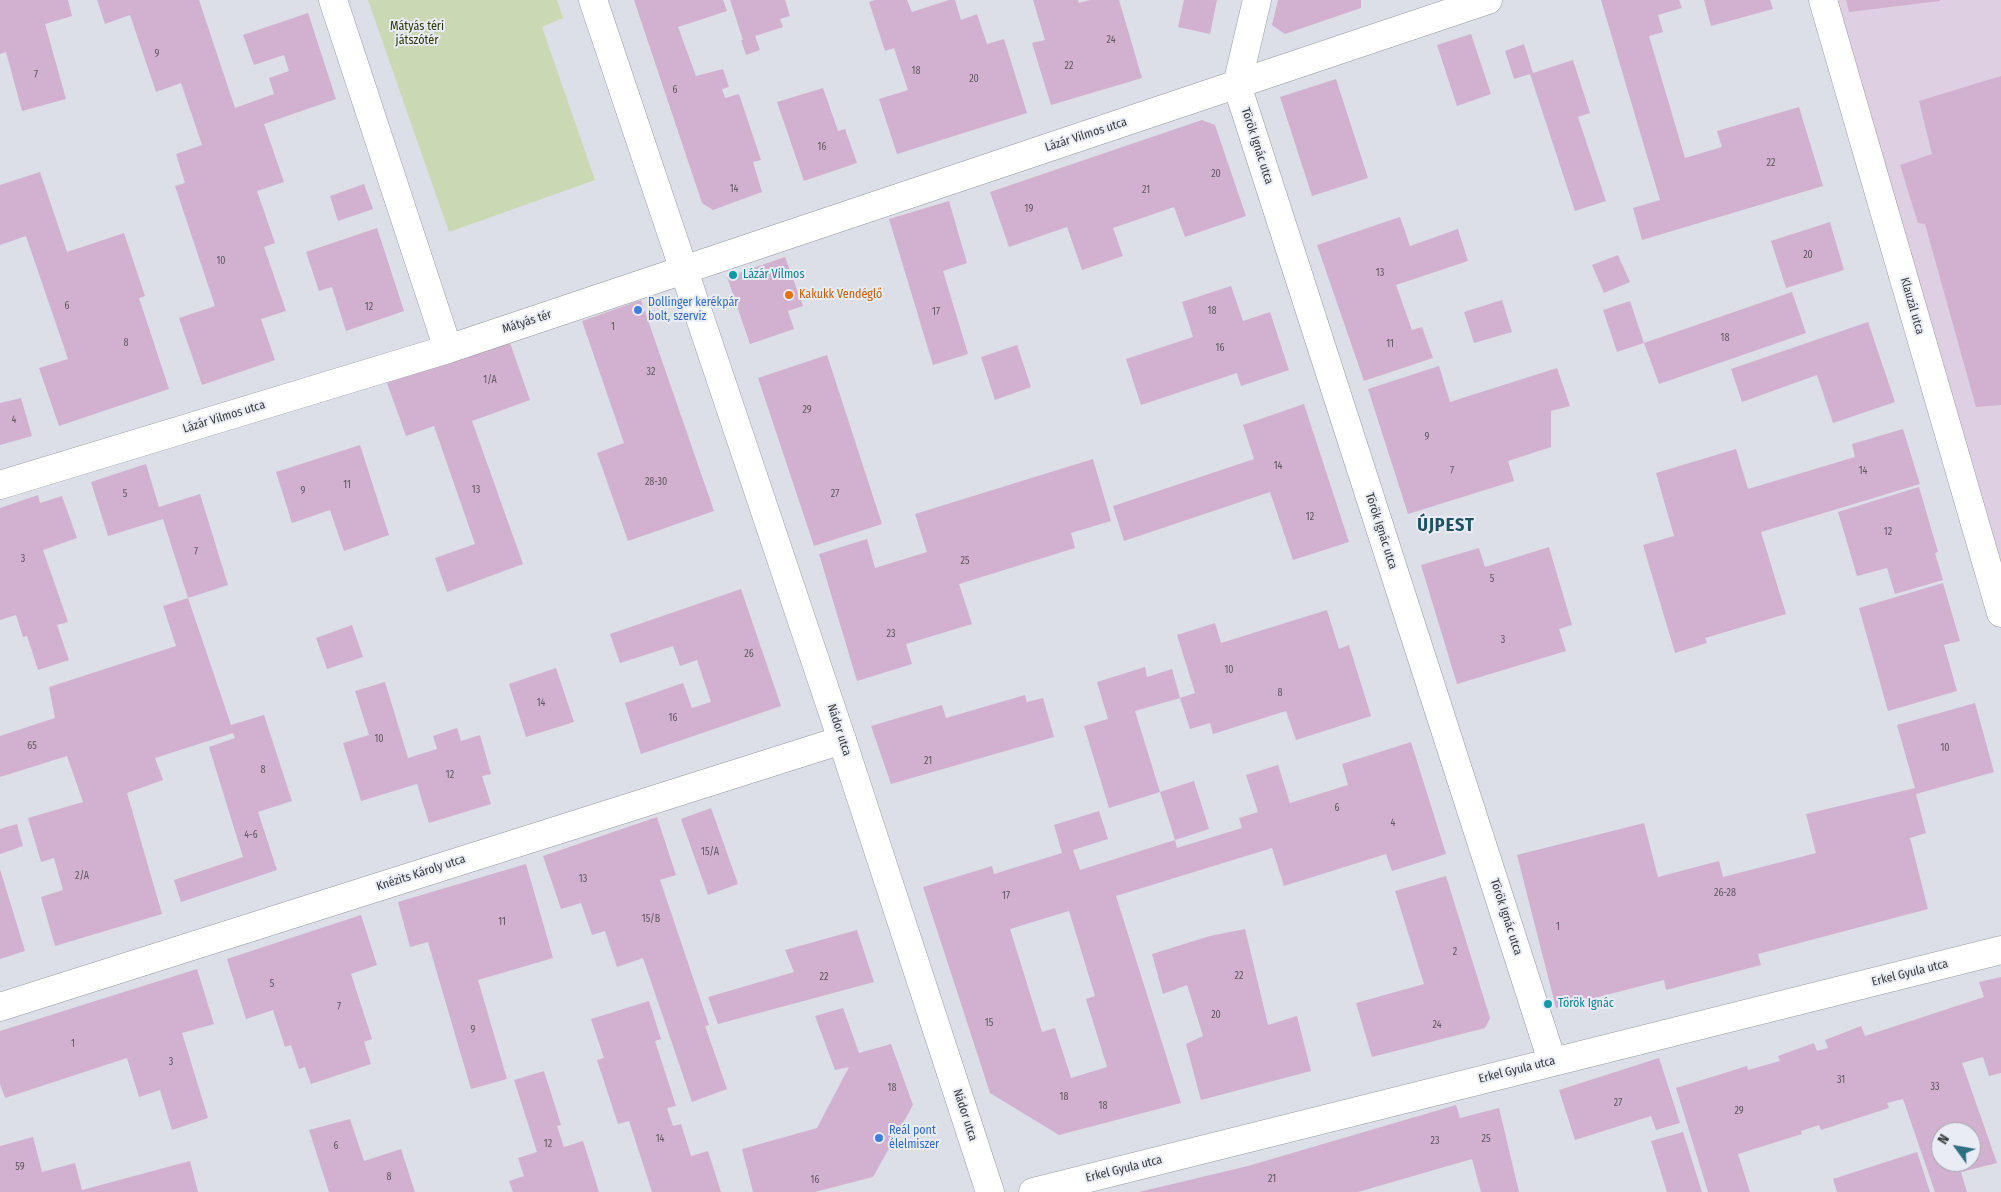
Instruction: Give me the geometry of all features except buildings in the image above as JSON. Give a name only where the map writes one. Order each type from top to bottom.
[{"type":"street","points":[[333,0],[448,349]]},
{"type":"street","points":[[593,0],[684,270]]},
{"type":"street","points":[[1237,85],[1257,0]]},
{"type":"street","name":"Lázár Vilmos utca","points":[[684,270],[1488,0]]},
{"type":"street","name":"Klauzál utca","points":[[1823,0],[2001,613]]},
{"type":"street","name":"Török Ignác utca","points":[[1237,85],[1552,1061]]},
{"type":"street","name":"Mátyás tér","points":[[448,349],[684,270]]},
{"type":"street","name":"Nádor utca","points":[[684,270],[842,740],[990,1192]]},
{"type":"street","name":"Lázár Vilmos utca","points":[[0,485],[448,349]]},
{"type":"street","name":"Knézits Károly utca","points":[[0,1007],[842,740]]},
{"type":"street","name":"Erkel Gyula utca","points":[[1033,1192],[2001,950]]},
{"type":"shaded area","points":[[1835,0],[2001,0],[2001,561]]},
{"type":"green space","name":"Mátyás téri játszótér","points":[[368,0],[557,0],[563,18],[542,27],[595,180],[449,232]]},
{"type":"place","name":"Lázár Vilmos","points":[[733,275]]},
{"type":"place","name":"Kakukk Vendéglő","points":[[789,295]]},
{"type":"place","name":"Dollinger kerékpár bolt, szerviz","points":[[638,310]]},
{"type":"place","name":"Török Ignác","points":[[1548,1004]]},
{"type":"place","name":"Reál pont élelmiszer","points":[[879,1138]]},
{"type":"district","name":"ÚJPEST","points":[[1446,526]]}]
